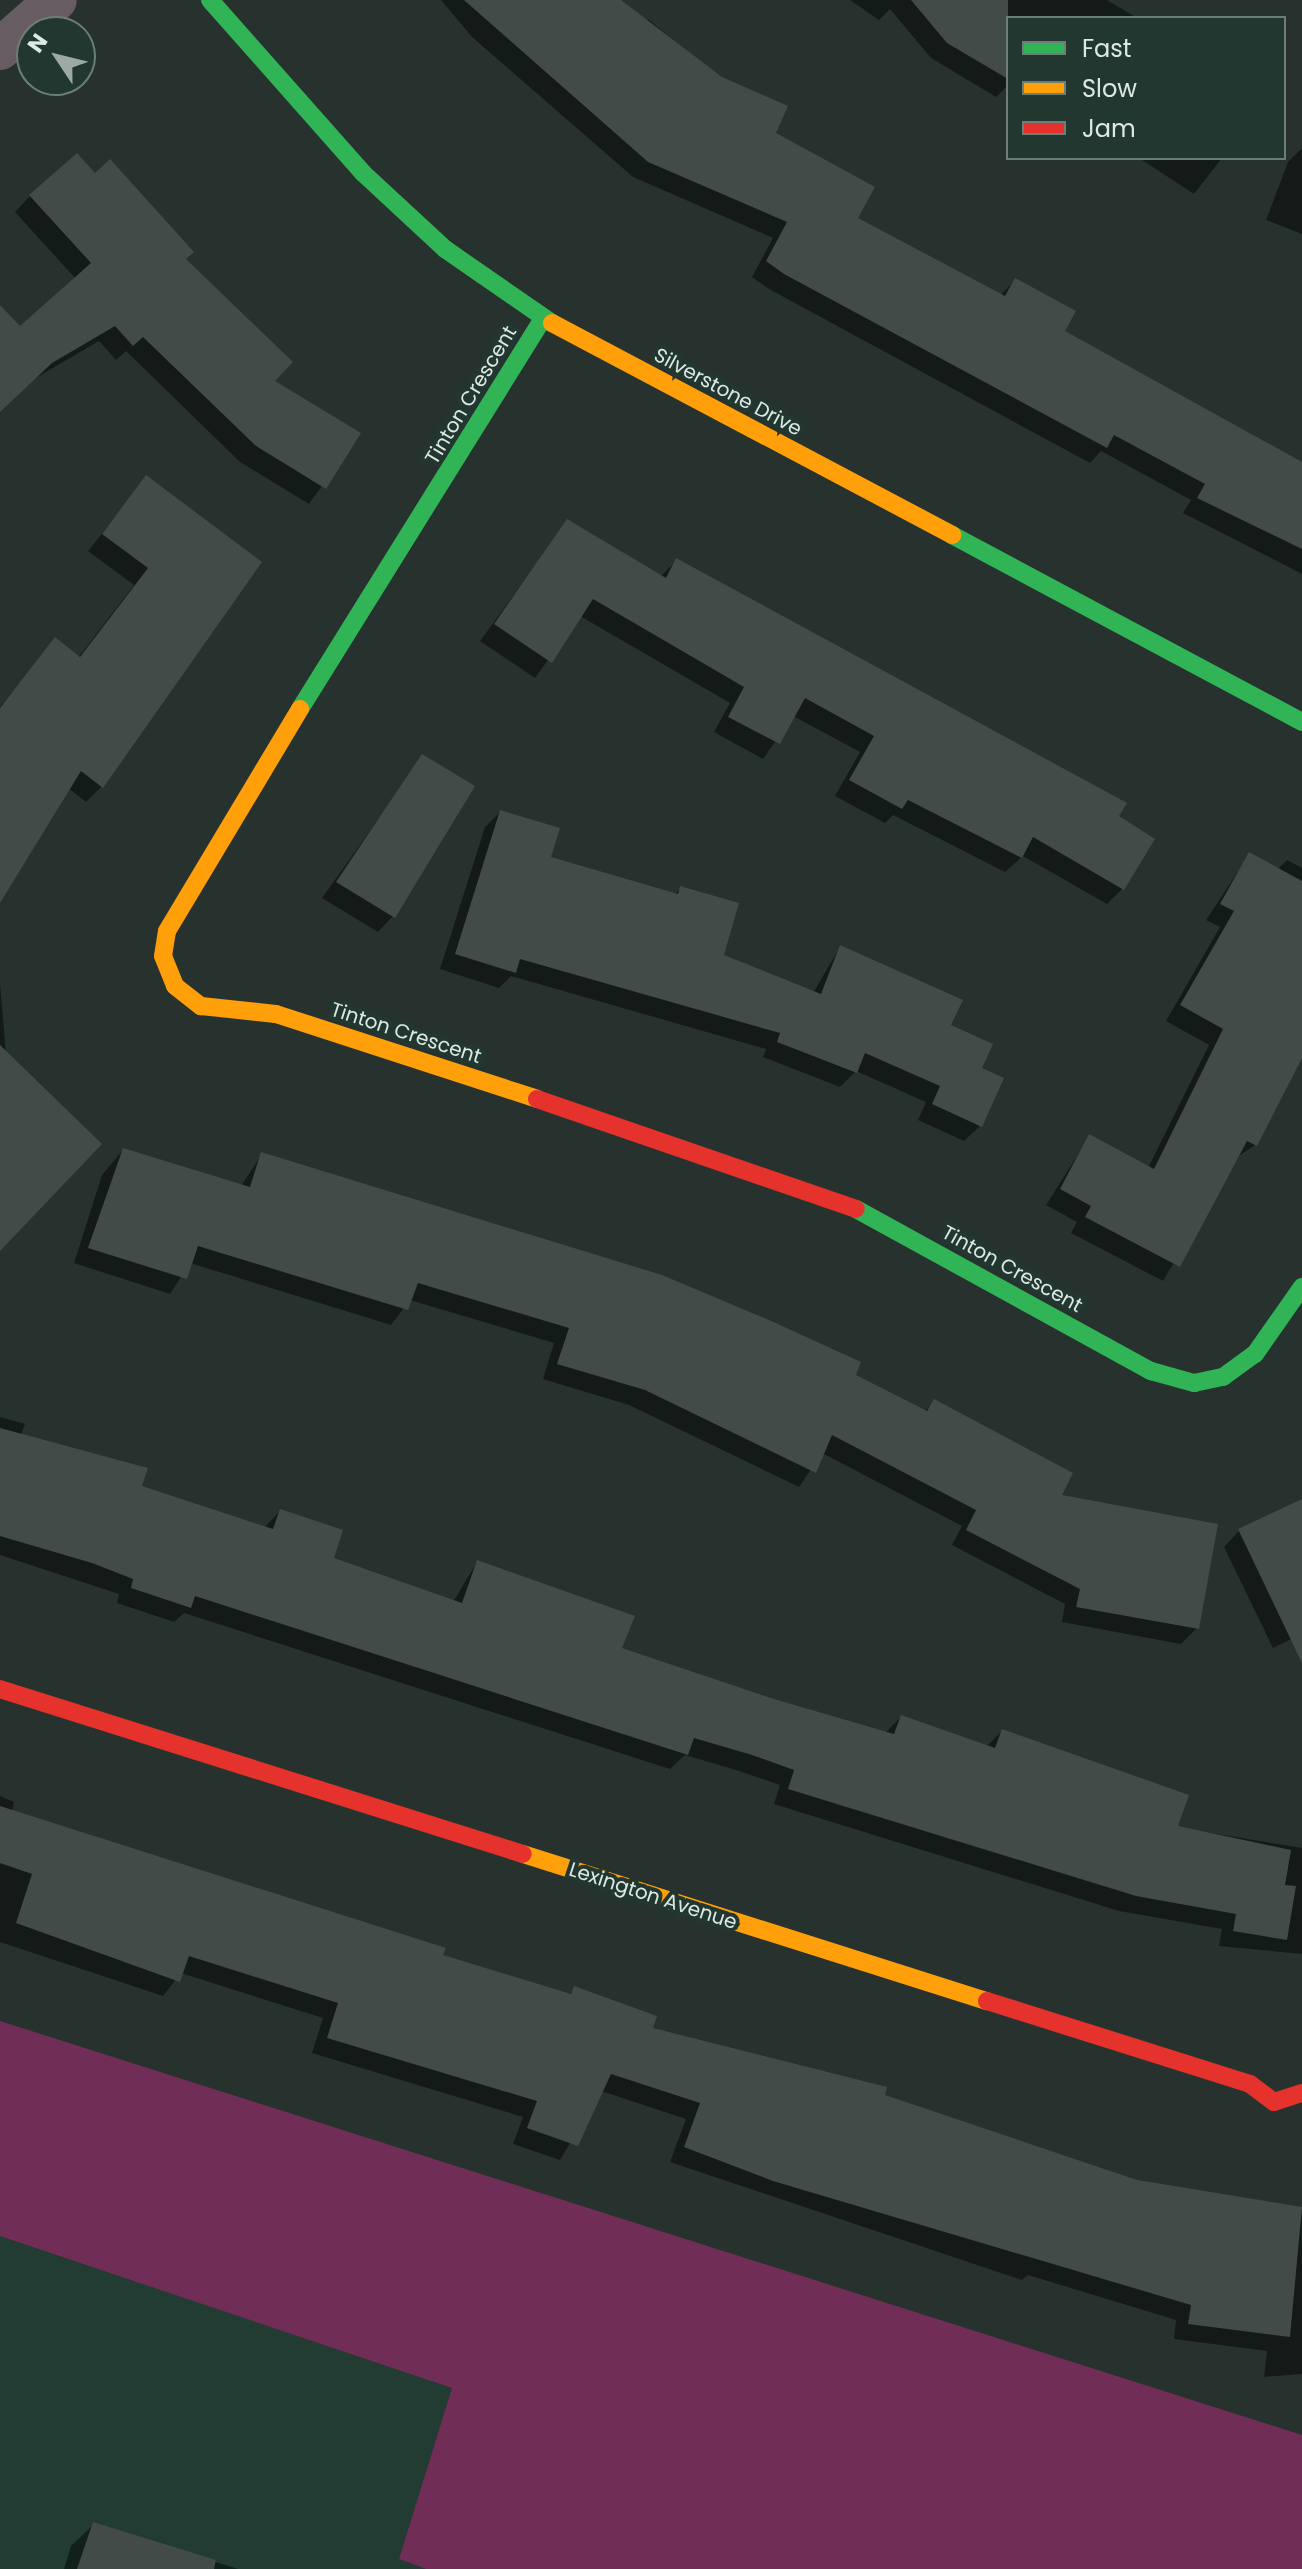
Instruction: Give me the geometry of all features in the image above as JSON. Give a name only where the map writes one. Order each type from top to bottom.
[{"type":"street","points":[[0,49],[56,0]]},
{"type":"street","name":"Silverstone Drive","points":[[210,0],[363,173],[445,249],[543,318],[1302,722]]},
{"type":"street","name":"Tinton Crescent","points":[[543,318],[192,883],[167,931],[163,956],[175,986],[201,1006],[276,1014],[768,1174],[856,1209],[1151,1371],[1194,1383],[1223,1377],[1255,1354],[1302,1287]]},
{"type":"street","name":"Lexington Avenue","points":[[0,1689],[1234,2079],[1274,2102],[1302,2093]]},
{"type":"shaded area","points":[[0,2021],[1302,2435],[1302,2569],[426,2569],[399,2559],[452,2388],[0,2236]]},
{"type":"shaded area","points":[[0,2236],[452,2388],[399,2559],[426,2569],[0,2569]]},
{"type":"building","points":[[464,0],[621,0],[722,77],[788,106],[776,133],[875,187],[858,218],[1005,296],[1015,278],[1076,311],[1065,331],[1302,462],[1302,549],[1197,498],[1205,484],[1114,435],[1107,448],[784,274],[766,261],[787,222],[648,162]]},
{"type":"building","points":[[911,0],[1008,0],[1006,78],[947,43]]},
{"type":"building","points":[[77,153],[95,173],[110,159],[194,252],[186,259],[293,362],[275,381],[361,433],[326,489],[256,446],[143,337],[133,346],[115,326],[52,363],[0,412],[0,305],[20,326],[91,263],[29,195]]},
{"type":"building","points":[[146,475],[262,562],[103,788],[81,771],[0,903],[0,708],[55,637],[80,657],[148,568],[102,534]]},
{"type":"building","points":[[567,519],[666,578],[676,558],[1127,803],[1119,816],[1155,839],[1124,890],[1033,837],[1022,858],[908,800],[902,809],[849,780],[874,736],[805,698],[780,744],[728,717],[744,687],[593,599],[552,663],[494,624]]},
{"type":"building","points":[[422,754],[475,786],[395,918],[336,882]]},
{"type":"building","points":[[500,810],[560,828],[551,857],[678,894],[680,886],[739,903],[724,955],[821,994],[840,945],[963,1000],[951,1025],[993,1044],[982,1068],[1004,1078],[982,1127],[932,1104],[940,1086],[865,1053],[857,1073],[777,1042],[780,1033],[520,959],[516,973],[455,954]]},
{"type":"building","points":[[1249,852],[1302,881],[1302,1058],[1257,1146],[1247,1141],[1180,1267],[1085,1217],[1091,1206],[1060,1189],[1089,1134],[1154,1169],[1223,1029],[1180,1005],[1234,911],[1220,904]]},
{"type":"building","points":[[0,1045],[102,1144],[0,1251]]},
{"type":"building","points":[[123,1148],[250,1187],[261,1152],[662,1275],[769,1320],[861,1362],[856,1375],[927,1411],[934,1399],[1073,1473],[1062,1495],[1218,1524],[1199,1629],[1076,1607],[1080,1589],[966,1530],[976,1510],[832,1435],[816,1473],[645,1390],[557,1364],[569,1328],[418,1283],[408,1310],[198,1246],[187,1279],[88,1248]]},
{"type":"building","points":[[0,1428],[148,1468],[142,1486],[273,1529],[280,1509],[343,1530],[334,1558],[462,1603],[477,1560],[635,1616],[622,1648],[774,1699],[894,1734],[901,1715],[995,1748],[1002,1729],[1189,1795],[1178,1826],[1291,1850],[1285,1885],[1296,1886],[1287,1940],[1233,1931],[1236,1914],[1136,1896],[788,1789],[794,1770],[752,1755],[694,1738],[688,1755],[195,1596],[191,1608],[131,1588],[133,1579],[92,1563],[0,1536]]},
{"type":"building","points":[[1302,1499],[1302,1663],[1238,1529]]},
{"type":"building","points":[[0,1806],[446,1948],[443,1955],[571,1994],[574,1986],[657,2016],[653,2028],[887,2087],[885,2095],[1137,2180],[1302,2207],[1290,2337],[1188,2324],[1191,2305],[773,2181],[684,2147],[700,2103],[611,2074],[578,2146],[527,2128],[537,2101],[327,2038],[338,2003],[189,1956],[180,1982],[16,1923],[32,1874],[0,1863]]},
{"type":"building","points":[[93,2522],[216,2560],[214,2569],[77,2569]]},
{"type":"traffic: fast","points":[[210,0],[363,173],[445,249],[552,323]]},
{"type":"traffic: fast","points":[[300,709],[543,318]]},
{"type":"traffic: fast","points":[[952,535],[1302,722]]},
{"type":"traffic: fast","points":[[856,1209],[1151,1371],[1194,1383],[1223,1377],[1255,1354],[1302,1287]]},
{"type":"traffic: slow","points":[[552,323],[952,535]]},
{"type":"traffic: slow","points":[[300,709],[167,931],[163,956],[175,986],[201,1006],[276,1014],[537,1099]]},
{"type":"traffic: slow","points":[[523,1854],[987,2001]]},
{"type":"traffic: jam","points":[[537,1099],[856,1209]]},
{"type":"traffic: jam","points":[[0,1689],[523,1854]]},
{"type":"traffic: jam","points":[[987,2001],[1250,2084],[1274,2102],[1302,2093]]}]
